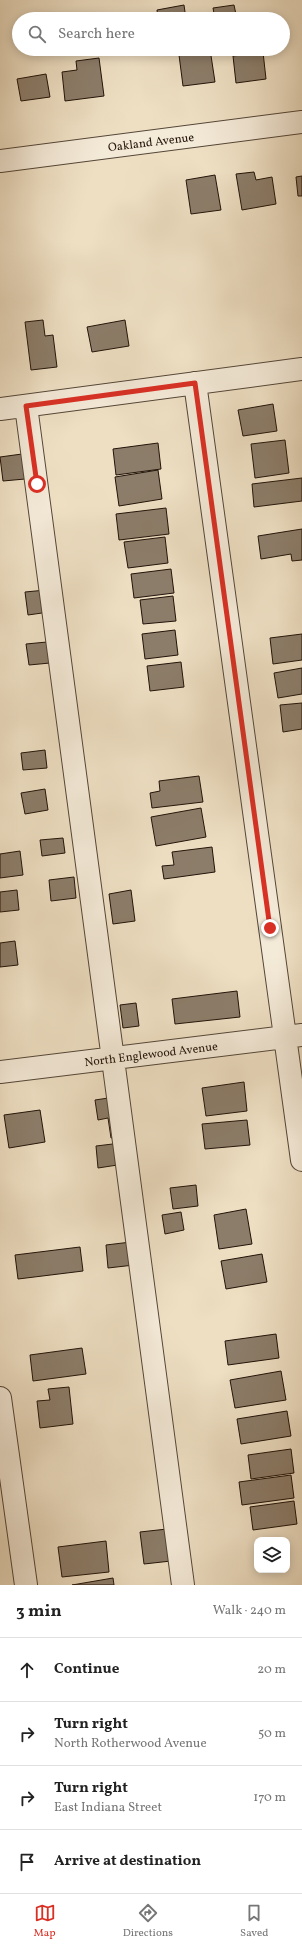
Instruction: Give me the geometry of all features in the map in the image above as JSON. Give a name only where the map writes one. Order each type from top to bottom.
[{"type":"street","name":"Oakland Avenue","points":[[0,161],[302,122]]},
{"type":"street","points":[[0,410],[302,369]]},
{"type":"street","points":[[195,383],[294,1036],[302,1160]]},
{"type":"street","points":[[26,406],[183,1585]]},
{"type":"street","name":"North Englewood Avenue","points":[[0,1072],[294,1036]]},
{"type":"street","points":[[0,1398],[26,1585]]},
{"type":"building","points":[[184,5],[185,12],[157,12],[157,10]]},
{"type":"building","points":[[234,5],[236,12],[214,12],[213,8]]},
{"type":"building","points":[[179,56],[211,56],[215,82],[183,86]]},
{"type":"building","points":[[233,56],[263,56],[266,79],[236,83]]},
{"type":"building","points":[[99,58],[104,96],[65,101],[62,72],[77,70],[76,61]]},
{"type":"building","points":[[46,74],[50,97],[21,101],[17,79]]},
{"type":"building","points":[[254,172],[256,180],[272,177],[276,204],[242,210],[236,174]]},
{"type":"building","points":[[215,175],[221,210],[191,214],[186,180]]},
{"type":"building","points":[[302,176],[302,196],[298,196],[296,177]]},
{"type":"building","points":[[43,320],[45,336],[53,335],[57,367],[31,370],[25,322]]},
{"type":"building","points":[[125,320],[129,346],[92,352],[87,327]]},
{"type":"building","points":[[273,404],[277,431],[243,436],[238,410]]},
{"type":"building","points":[[285,440],[289,473],[255,478],[251,444]]},
{"type":"building","points":[[158,443],[161,469],[116,475],[113,449]]},
{"type":"building","points":[[22,454],[25,479],[3,481],[0,457]]},
{"type":"building","points":[[158,470],[162,499],[119,506],[115,477]]},
{"type":"building","points":[[302,478],[302,501],[254,507],[252,484]]},
{"type":"building","points":[[166,508],[169,534],[119,540],[116,514]]},
{"type":"building","points":[[302,529],[302,560],[292,561],[291,554],[261,559],[258,536]]},
{"type":"building","points":[[165,537],[168,563],[128,568],[124,542]]},
{"type":"building","points":[[171,569],[174,593],[134,598],[131,574]]},
{"type":"building","points":[[46,590],[49,612],[28,615],[25,592]]},
{"type":"building","points":[[173,596],[176,621],[143,624],[140,600]]},
{"type":"building","points":[[175,630],[178,655],[145,659],[142,634]]},
{"type":"building","points":[[302,634],[302,660],[273,664],[270,638]]},
{"type":"building","points":[[47,642],[50,663],[29,665],[26,644]]},
{"type":"building","points":[[181,662],[184,687],[150,691],[147,666]]},
{"type":"building","points":[[302,668],[302,694],[278,698],[274,673]]},
{"type":"building","points":[[302,703],[302,729],[283,732],[280,705]]},
{"type":"building","points":[[45,750],[47,768],[23,770],[21,753]]},
{"type":"building","points":[[199,776],[203,802],[152,808],[150,793],[160,791],[159,781]]},
{"type":"building","points":[[45,789],[48,810],[25,814],[21,793]]},
{"type":"building","points":[[201,808],[206,837],[156,846],[151,817]]},
{"type":"building","points":[[63,838],[65,853],[42,856],[40,840]]},
{"type":"building","points":[[212,847],[215,872],[164,879],[162,866],[174,865],[172,852]]},
{"type":"building","points":[[20,851],[23,875],[0,878],[0,854]]},
{"type":"building","points":[[74,877],[76,898],[51,901],[49,880]]},
{"type":"building","points":[[17,890],[19,910],[0,912],[0,892]]},
{"type":"building","points":[[131,890],[135,921],[113,924],[109,894]]},
{"type":"building","points":[[15,941],[18,965],[0,967],[0,943]]},
{"type":"building","points":[[237,991],[240,1017],[175,1024],[172,999]]},
{"type":"building","points":[[136,1003],[139,1026],[123,1028],[120,1005]]},
{"type":"building","points":[[244,1082],[247,1111],[206,1116],[202,1088]]},
{"type":"building","points":[[115,1097],[121,1136],[111,1138],[108,1118],[98,1120],[95,1100]]},
{"type":"building","points":[[40,1110],[45,1142],[9,1148],[4,1115]]},
{"type":"building","points":[[247,1120],[250,1145],[205,1149],[202,1124]]},
{"type":"building","points":[[121,1143],[124,1164],[98,1168],[96,1146]]},
{"type":"building","points":[[196,1185],[198,1206],[173,1209],[170,1188]]},
{"type":"building","points":[[246,1209],[252,1244],[219,1249],[214,1215]]},
{"type":"building","points":[[181,1212],[184,1230],[165,1234],[162,1215]]},
{"type":"building","points":[[131,1242],[134,1265],[108,1268],[106,1245]]},
{"type":"building","points":[[80,1247],[83,1271],[18,1279],[15,1255]]},
{"type":"building","points":[[262,1254],[267,1282],[226,1289],[221,1261]]},
{"type":"building","points":[[276,1334],[279,1358],[228,1365],[225,1341]]},
{"type":"building","points":[[82,1348],[86,1374],[33,1381],[30,1355]]},
{"type":"building","points":[[281,1371],[286,1400],[235,1408],[230,1380]]},
{"type":"building","points":[[69,1387],[73,1424],[40,1428],[37,1401],[50,1400],[48,1389]]},
{"type":"building","points":[[287,1411],[291,1436],[241,1444],[237,1419]]},
{"type":"building","points":[[291,1449],[294,1473],[251,1479],[248,1455]]},
{"type":"building","points":[[291,1475],[294,1498],[242,1505],[239,1482]]},
{"type":"building","points":[[294,1501],[297,1524],[253,1530],[250,1507]]},
{"type":"building","points":[[167,1529],[171,1561],[144,1564],[140,1532]]},
{"type":"building","points":[[106,1541],[109,1572],[62,1577],[58,1547]]},
{"type":"building","points":[[113,1578],[114,1585],[72,1585]]},
{"type":"route","points":[[37,484],[26,406],[195,383],[270,928]]}]
